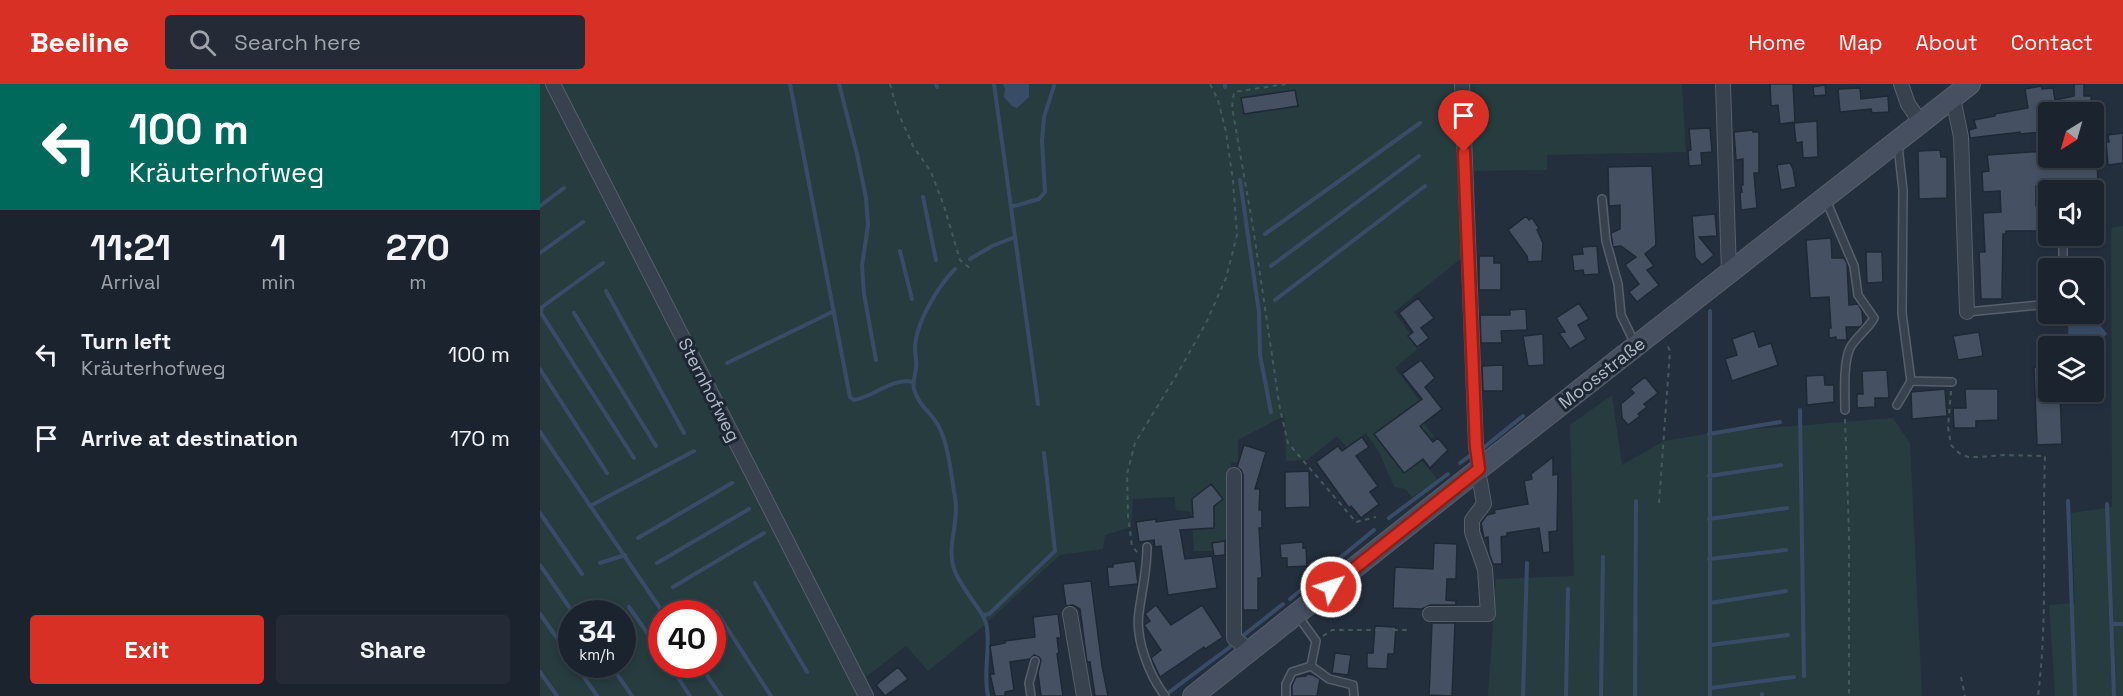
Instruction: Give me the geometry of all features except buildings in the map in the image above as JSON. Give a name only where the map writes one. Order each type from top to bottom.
[{"type":"street","name":"Sternhofweg","points":[[554,84],[866,696]]},
{"type":"street","points":[[1430,614],[1488,614],[1485,569],[1472,532],[1472,520],[1484,504],[1476,471],[1461,84]]},
{"type":"street","points":[[1723,84],[1729,273]]},
{"type":"street","points":[[1901,84],[1908,104],[1921,123]]},
{"type":"street","name":"Moosstraße","points":[[1193,696],[1970,84]]},
{"type":"street","points":[[1953,98],[1961,137],[1967,312]]},
{"type":"street","points":[[1234,476],[1234,638],[1250,651]]},
{"type":"street","points":[[1070,614],[1084,696]]},
{"type":"lane","points":[[1897,405],[1911,381],[1902,313],[1903,190],[1898,140]]},
{"type":"lane","points":[[1825,198],[1854,266],[1858,295],[1874,318],[1869,328],[1850,347],[1846,370],[1845,410]]},
{"type":"lane","points":[[1602,199],[1606,241],[1618,284],[1621,315],[1636,346]]},
{"type":"lane","points":[[1967,312],[2038,305]]},
{"type":"lane","points":[[1911,381],[1953,382]]},
{"type":"lane","points":[[1147,547],[1147,566],[1138,615],[1142,651],[1165,696]]},
{"type":"lane","points":[[1297,614],[1316,641],[1311,666]]},
{"type":"lane","points":[[1031,696],[1029,683],[1035,661]]},
{"type":"lane","points":[[1286,696],[1286,684],[1292,672],[1311,666]]},
{"type":"lane","points":[[1311,666],[1329,679],[1353,685],[1354,696]]},
{"type":"path","points":[[890,84],[897,110],[913,146],[931,171],[960,260],[972,270]]},
{"type":"path","points":[[1147,566],[1132,546],[1128,516],[1127,474],[1135,443],[1207,321],[1226,278],[1237,235],[1226,132],[1218,100],[1209,84]]},
{"type":"path","points":[[1286,84],[1234,92],[1232,107],[1253,227],[1280,408],[1288,443],[1311,467],[1340,504],[1356,522],[1376,517]]},
{"type":"path","points":[[1657,330],[1670,351],[1659,503]]},
{"type":"path","points":[[1953,382],[1948,427],[1951,445],[1959,453],[1968,457],[2045,456],[2043,659],[2038,696]]},
{"type":"path","points":[[1845,410],[1849,532],[1849,696]]},
{"type":"path","points":[[1316,641],[1332,630],[1407,630]]},
{"type":"path","points":[[1961,677],[1965,696]]},
{"type":"green space","points":[[540,84],[1682,84],[1686,152],[1547,155],[1547,170],[1460,171],[1463,257],[1394,312],[1420,347],[1395,368],[1419,400],[1412,408],[1434,436],[1415,452],[1438,480],[1412,497],[1405,489],[1394,487],[1379,452],[1366,433],[1347,448],[1337,436],[1307,460],[1286,461],[1284,416],[1238,440],[1238,462],[1231,463],[1229,538],[1214,543],[1214,551],[1194,551],[1191,512],[1176,510],[1174,497],[1133,499],[1131,527],[1105,535],[1103,549],[1060,555],[981,628],[928,671],[906,646],[866,677],[874,696],[540,696]]},
{"type":"green space","points":[[2123,226],[2123,696],[2055,696],[2049,605],[2075,603],[2071,513],[2112,507],[2111,228]]},
{"type":"green space","points":[[1612,395],[1622,465],[1664,441],[1717,432],[1893,418],[1910,443],[1922,696],[1488,696],[1496,579],[1574,576],[1570,425]]},
{"type":"water","points":[[1003,84],[1029,84],[1029,97],[1017,108],[1012,106],[1004,97]]},
{"type":"water","points":[[2067,324],[2100,324],[2107,334],[2104,337],[2068,336]]},
{"type":"waterway","points":[[790,84],[850,397],[854,400],[898,382],[913,382]]},
{"type":"waterway","points":[[839,84],[866,198],[868,225],[862,266],[864,294],[876,360]]},
{"type":"waterway","points":[[994,84],[1011,207]]},
{"type":"waterway","points":[[970,259],[992,246],[1015,237],[1011,207],[1039,199],[1045,192],[1042,141],[1044,117],[1054,86]]},
{"type":"waterway","points":[[1265,234],[1420,123]]},
{"type":"waterway","points":[[1271,266],[1419,156]]},
{"type":"waterway","points":[[1240,180],[1259,312],[1260,355],[1271,412]]},
{"type":"waterway","points":[[1275,300],[1425,186]]},
{"type":"waterway","points":[[540,206],[564,188]]},
{"type":"waterway","points":[[923,197],[936,260]]},
{"type":"waterway","points":[[540,253],[583,222]]},
{"type":"waterway","points":[[1015,237],[1038,404]]},
{"type":"waterway","points":[[900,251],[912,299]]},
{"type":"waterway","points":[[603,263],[542,307],[541,313],[634,458]]},
{"type":"waterway","points":[[955,269],[935,295],[919,328],[915,349],[914,386],[919,400],[939,427],[947,452],[956,506],[952,560],[957,577],[978,607],[987,628],[988,696]]},
{"type":"waterway","points":[[606,291],[684,433]]},
{"type":"waterway","points":[[1710,311],[1710,696]]},
{"type":"waterway","points":[[727,363],[832,312]]},
{"type":"waterway","points":[[574,313],[656,446]]},
{"type":"waterway","points":[[540,369],[607,473]]},
{"type":"waterway","points":[[1800,410],[1804,676]]},
{"type":"waterway","points":[[1482,449],[1523,416]]},
{"type":"waterway","points":[[1709,434],[1780,422]]},
{"type":"waterway","points":[[540,432],[654,600]]},
{"type":"waterway","points":[[590,506],[694,451]]},
{"type":"waterway","points":[[984,615],[989,614],[1055,551],[1044,453]]},
{"type":"waterway","points":[[1460,463],[1471,455]]},
{"type":"waterway","points":[[1709,476],[1781,465]]},
{"type":"waterway","points":[[1389,518],[1448,474]]},
{"type":"waterway","points":[[638,538],[732,483]]},
{"type":"waterway","points":[[1635,696],[1636,501]]},
{"type":"waterway","points":[[2068,501],[2075,696]]},
{"type":"waterway","points":[[2107,504],[2114,696]]},
{"type":"waterway","points":[[1709,519],[1787,508]]},
{"type":"waterway","points":[[657,563],[749,509]]},
{"type":"waterway","points":[[540,513],[582,574]]},
{"type":"waterway","points":[[1290,599],[1374,530]]},
{"type":"waterway","points":[[673,587],[764,533]]},
{"type":"waterway","points":[[1709,559],[1786,550]]},
{"type":"waterway","points":[[600,563],[625,555]]},
{"type":"waterway","points":[[1601,696],[1603,557]]},
{"type":"waterway","points":[[1523,696],[1527,563]]},
{"type":"waterway","points":[[540,565],[564,600]]},
{"type":"waterway","points":[[755,583],[807,672]]},
{"type":"waterway","points":[[1566,696],[1568,589]]},
{"type":"waterway","points":[[1710,603],[1786,591]]},
{"type":"waterway","points":[[1240,638],[1283,604]]},
{"type":"waterway","points":[[540,614],[558,639]]},
{"type":"waterway","points":[[636,617],[648,634]]},
{"type":"waterway","points":[[2112,624],[2123,624]]},
{"type":"waterway","points":[[726,626],[771,696]]},
{"type":"waterway","points":[[1710,645],[1788,635]]},
{"type":"waterway","points":[[1168,693],[1230,647]]},
{"type":"waterway","points":[[540,672],[557,696]]},
{"type":"waterway","points":[[1710,688],[1794,677]]},
{"type":"waterway","points":[[585,678],[597,696]]},
{"type":"waterway","points":[[620,678],[632,696]]},
{"type":"waterway","points":[[678,678],[690,696]]},
{"type":"waterway","points":[[709,678],[721,696]]},
{"type":"route","points":[[1331,587],[1479,469],[1476,446],[1464,152]]}]
